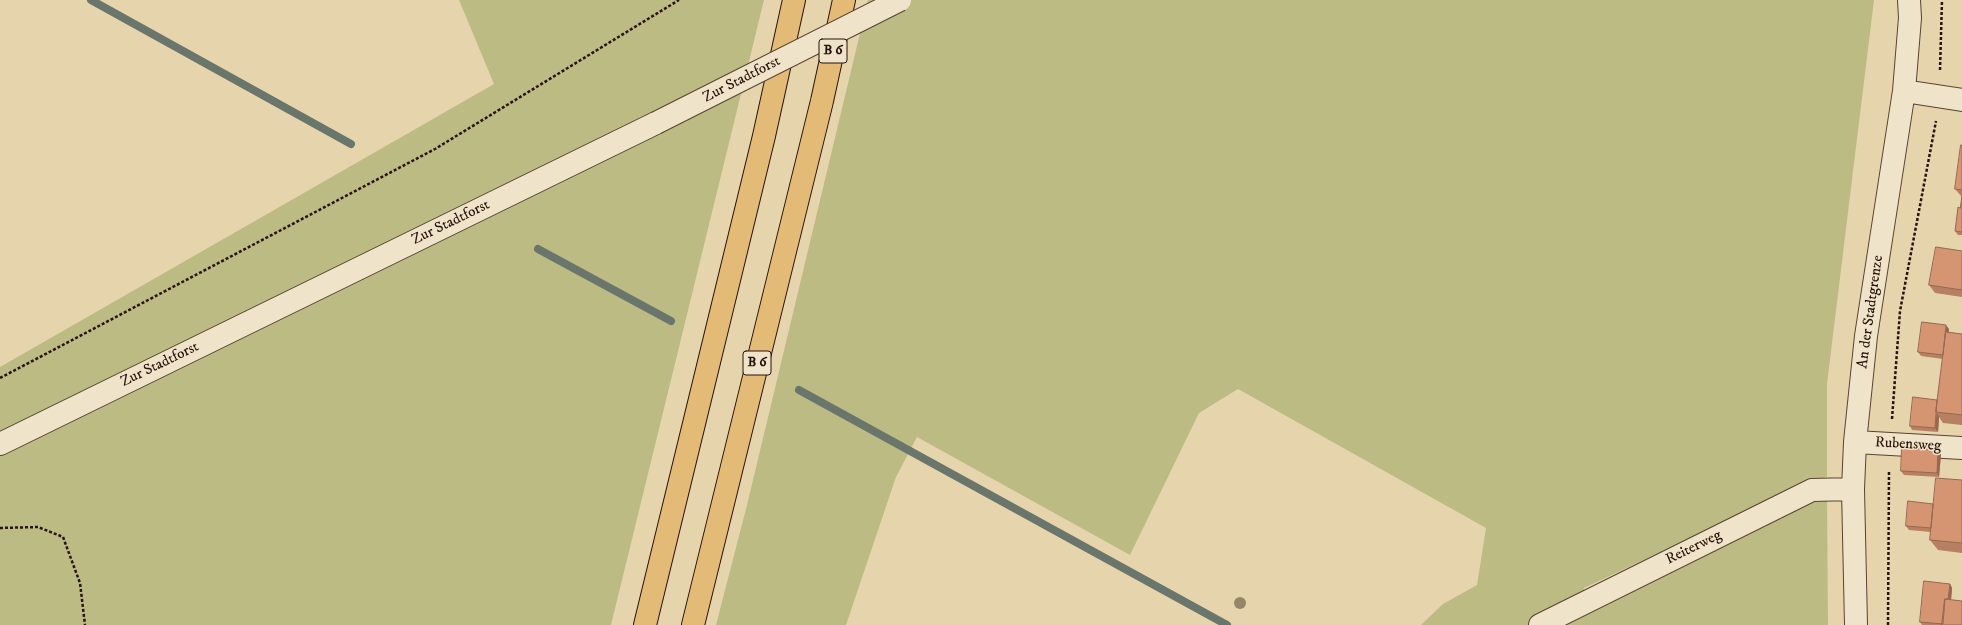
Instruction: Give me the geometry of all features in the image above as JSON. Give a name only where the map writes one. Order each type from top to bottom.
[{"type":"highway","points":[[645,625],[762,144],[794,0]]},
{"type":"highway","name":"B 6","points":[[693,625],[822,101],[844,0]]},
{"type":"street","name":"Zur Stadtforst","points":[[0,444],[656,123],[900,0]]},
{"type":"street","name":"An der Stadtgrenze","points":[[1856,625],[1853,489],[1855,442],[1866,336],[1904,91],[1910,18],[1909,0]]},
{"type":"street","points":[[1904,91],[1962,100]]},
{"type":"street","name":"Rubensweg","points":[[1855,442],[1962,448]]},
{"type":"street","name":"Reiterweg","points":[[1540,625],[1812,490],[1853,489]]},
{"type":"path","points":[[0,378],[435,149],[679,0]]},
{"type":"path","points":[[1888,625],[1890,444],[1900,311],[1936,122],[1942,0]]},
{"type":"path","points":[[0,528],[38,528],[62,537],[80,583],[86,625]]},
{"type":"shaded area","points":[[459,0],[764,0],[611,625],[0,625],[0,367],[494,84]]},
{"type":"shaded area","points":[[868,0],[1874,0],[1827,384],[1827,477],[1810,482],[1584,588],[1586,608],[1764,523],[1827,497],[1828,625],[1421,625],[1443,604],[1477,585],[1486,528],[1238,389],[1199,413],[1130,555],[917,437],[896,477],[846,625],[716,625],[747,505]]},
{"type":"building","points":[[1962,145],[1962,190],[1955,189]]},
{"type":"building","points":[[1962,196],[1962,232],[1955,231],[1958,207],[1960,208]]},
{"type":"building","points":[[1936,247],[1962,251],[1962,290],[1929,285]]},
{"type":"building","points":[[1922,322],[1946,325],[1943,355],[1918,352]]},
{"type":"building","points":[[1946,332],[1962,334],[1962,415],[1936,412]]},
{"type":"building","points":[[1913,397],[1937,400],[1935,428],[1910,426]]},
{"type":"building","points":[[1902,447],[1938,450],[1937,473],[1901,471]]},
{"type":"building","points":[[1936,478],[1962,480],[1962,543],[1930,540]]},
{"type":"building","points":[[1908,501],[1933,504],[1931,528],[1906,526]]},
{"type":"building","points":[[1924,581],[1950,584],[1948,599],[1945,599],[1943,624],[1920,622]]},
{"type":"building","points":[[1945,599],[1962,601],[1962,625],[1942,625]]},
{"type":"waterway","points":[[91,0],[351,144]]},
{"type":"waterway","points":[[538,249],[671,321]]},
{"type":"waterway","points":[[799,390],[1227,625]]}]
